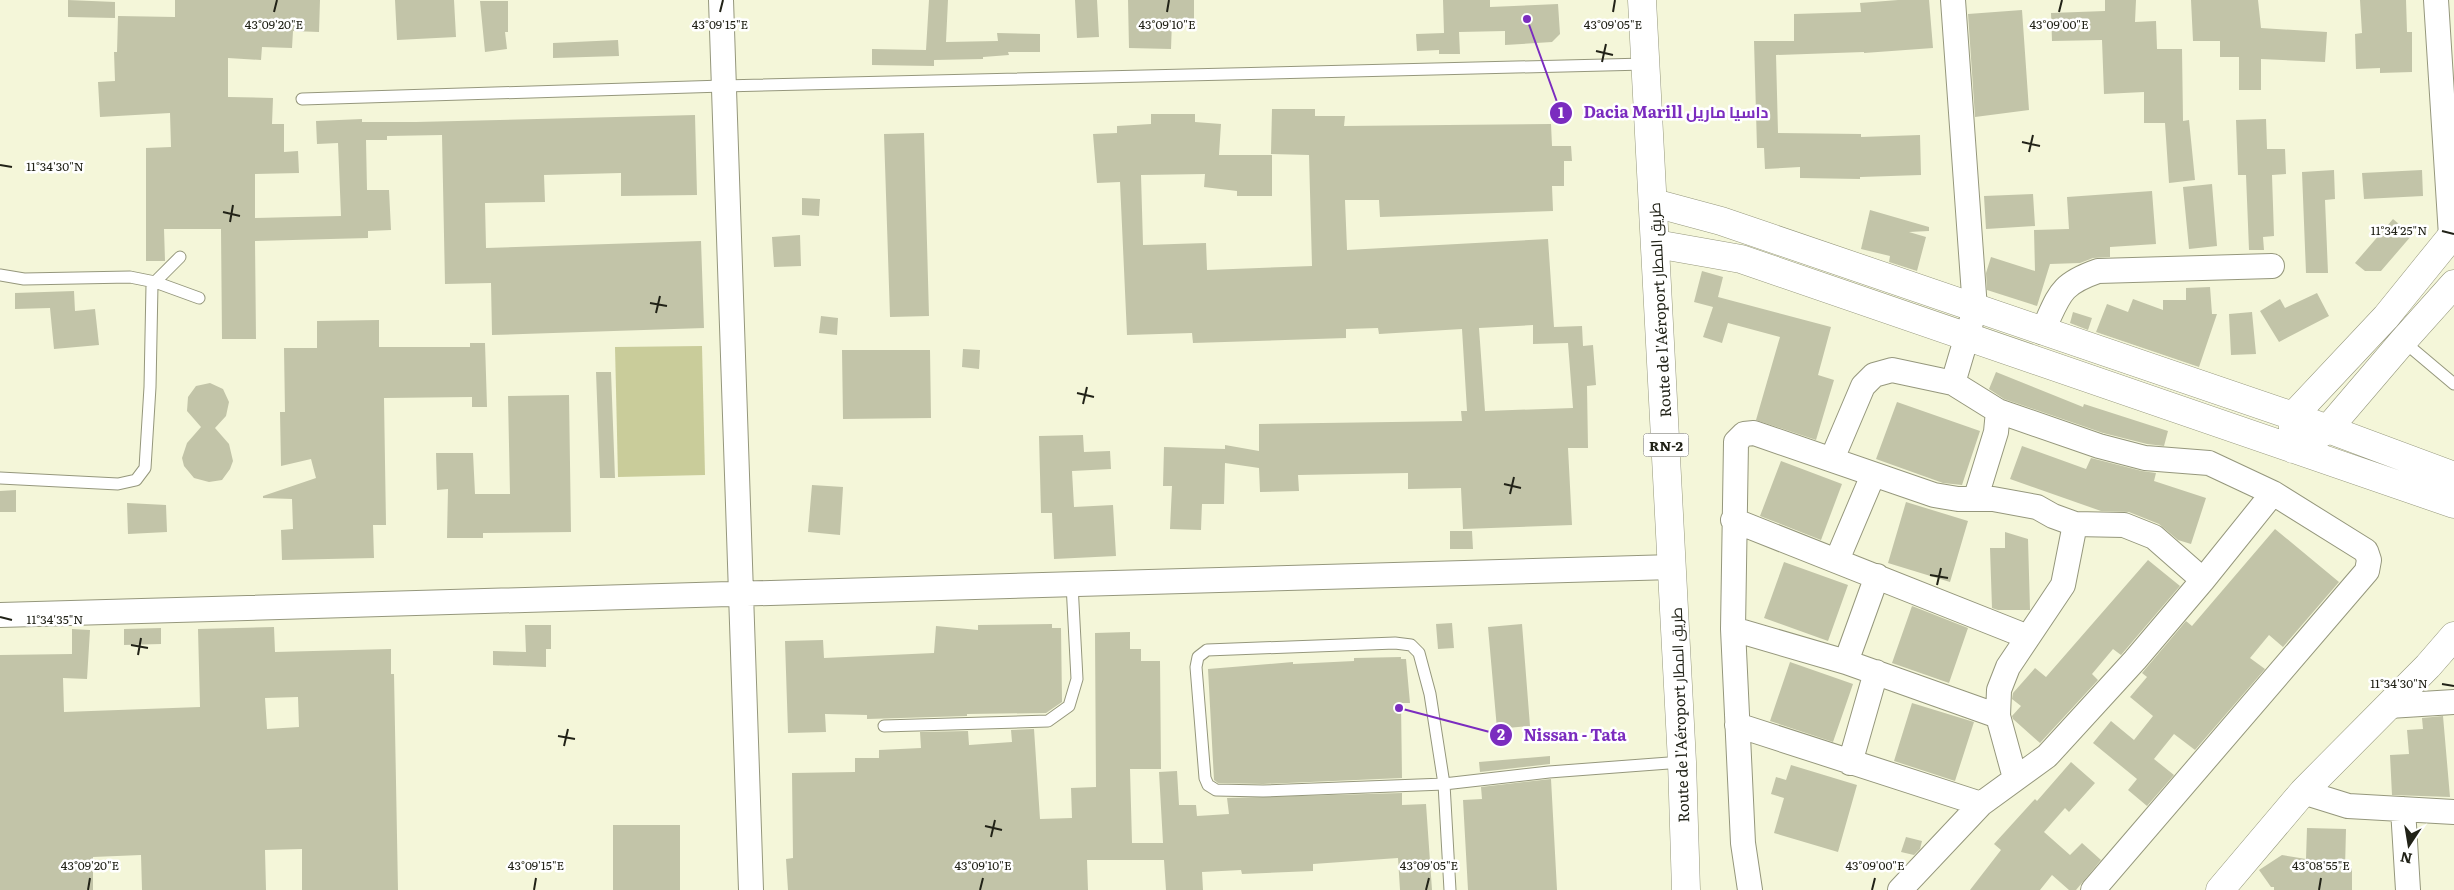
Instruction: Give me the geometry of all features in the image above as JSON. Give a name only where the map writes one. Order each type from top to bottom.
[{"type":"main road","name":"Route de l'Aéroport طريق المطار","points":[[1642,0],[1682,762],[1681,888]]},
{"type":"main road","points":[[1654,203],[1721,221],[2293,416],[2454,476]]},
{"type":"main road","points":[[2293,449],[2293,416],[2386,317],[2453,237]]},
{"type":"main road","points":[[1656,244],[1741,259],[2454,504]]},
{"type":"main road","points":[[2293,449],[2327,430],[2454,284]]},
{"type":"main road","points":[[2220,890],[2303,792],[2428,666],[2454,636]]},
{"type":"street","points":[[721,0],[751,890]]},
{"type":"street","points":[[1953,0],[1975,309],[1953,383]]},
{"type":"street","points":[[2436,0],[2453,237]]},
{"type":"street","points":[[2042,332],[2063,288],[2077,278],[2098,271],[2272,266]]},
{"type":"street","points":[[1832,459],[1863,386],[1874,376],[1892,370],[1953,383],[1998,411],[2099,446],[2145,458],[2209,463],[2273,493],[2366,551],[2369,560],[2367,571],[2093,890]]},
{"type":"street","points":[[1976,497],[1996,432],[1998,411]]},
{"type":"street","points":[[1750,890],[1743,843],[1733,629],[1733,520],[1736,442],[1744,434],[1754,433],[1934,495],[1958,499],[1976,497],[2037,507],[2053,516],[2076,524],[2124,525],[2154,537],[2203,580]]},
{"type":"street","points":[[1837,560],[1873,475]]},
{"type":"street","points":[[1900,890],[1980,804],[2046,756],[2135,660],[2273,493]]},
{"type":"street","points":[[1733,520],[2028,637]]},
{"type":"street","points":[[2015,778],[1998,716],[1999,690],[2008,667],[2063,586],[2076,524]]},
{"type":"street","points":[[0,615],[1672,567]]},
{"type":"street","points":[[1846,662],[1878,576]]},
{"type":"street","points":[[1733,629],[1846,662],[1998,716]]},
{"type":"street","points":[[1850,764],[1876,672]]},
{"type":"street","points":[[2389,706],[2454,702]]},
{"type":"street","points":[[1737,725],[1850,764],[1980,804]]},
{"type":"street","points":[[2303,792],[2348,806],[2454,812]]},
{"type":"street","points":[[2403,809],[2408,890]]},
{"type":"lane","points":[[302,99],[723,86],[1646,64]]},
{"type":"lane","points":[[0,478],[118,484],[136,480],[145,468],[150,387],[152,285],[180,257]]},
{"type":"lane","points":[[0,275],[24,278],[130,277],[155,282],[199,298]]},
{"type":"lane","points":[[2403,341],[2454,384]]},
{"type":"lane","points":[[884,726],[1048,721],[1069,706],[1077,679],[1072,584]]},
{"type":"lane","points":[[1450,890],[1444,784],[1430,694],[1419,653],[1410,645],[1395,642],[1207,650],[1198,657],[1196,667],[1205,778],[1208,785],[1216,790],[1263,791],[1444,784],[1549,772],[1682,762]]},
{"type":"green space","points":[[702,346],[705,475],[618,477],[615,347]]},
{"type":"building","points":[[68,0],[115,2],[115,18],[68,17]]},
{"type":"building","points":[[175,0],[320,0],[319,32],[293,31],[292,48],[262,47],[261,60],[228,58],[228,97],[273,98],[272,124],[284,124],[284,152],[298,151],[299,173],[255,174],[255,218],[341,216],[338,143],[317,144],[316,121],[362,119],[362,122],[416,122],[695,115],[697,195],[621,196],[621,173],[544,175],[545,202],[485,203],[486,248],[701,241],[704,328],[492,335],[491,283],[445,284],[442,135],[387,136],[387,140],[366,140],[367,190],[389,190],[391,230],[368,231],[368,238],[255,241],[256,339],[222,339],[221,229],[164,229],[165,261],[146,261],[146,148],[171,147],[170,113],[100,117],[98,82],[115,81],[114,52],[117,52],[118,16],[175,17]]},
{"type":"building","points":[[395,0],[454,0],[456,37],[397,40]]},
{"type":"building","points":[[929,0],[948,0],[946,42],[998,41],[997,33],[1040,34],[1040,52],[1008,52],[1009,55],[983,57],[983,59],[934,60],[934,66],[872,65],[872,49],[926,50]]},
{"type":"building","points":[[1075,0],[1097,0],[1099,37],[1077,38]]},
{"type":"building","points":[[1128,0],[1194,0],[1194,21],[1172,21],[1171,49],[1129,48]]},
{"type":"building","points":[[1443,0],[1490,0],[1490,7],[1558,4],[1560,34],[1552,42],[1505,45],[1505,31],[1459,32],[1460,54],[1439,54],[1439,50],[1417,51],[1416,34],[1444,33]]},
{"type":"building","points":[[1929,0],[1933,48],[1864,53],[1776,55],[1778,133],[1861,134],[1861,137],[1920,135],[1921,175],[1860,177],[1860,179],[1800,178],[1800,167],[1765,169],[1764,148],[1757,148],[1754,41],[1794,41],[1794,14],[1861,12],[1860,3]]},
{"type":"building","points":[[2105,0],[2136,0],[2135,22],[2156,21],[2157,49],[2182,49],[2183,121],[2189,120],[2195,180],[2169,183],[2165,123],[2144,123],[2144,92],[2104,94],[2102,40],[2052,41],[2051,13],[2105,11]]},
{"type":"building","points":[[2191,0],[2258,0],[2261,28],[2327,32],[2325,62],[2261,59],[2261,90],[2239,90],[2239,57],[2220,57],[2220,41],[2193,41]]},
{"type":"building","points":[[2360,0],[2406,0],[2407,32],[2412,32],[2412,72],[2380,73],[2380,68],[2356,69],[2355,34],[2362,33]]},
{"type":"building","points":[[480,1],[508,1],[508,32],[505,32],[507,49],[485,52]]},
{"type":"building","points":[[2022,10],[2029,110],[1975,117],[1968,14]]},
{"type":"building","points":[[618,40],[619,56],[553,58],[553,43]]},
{"type":"building","points":[[1272,109],[1315,109],[1315,116],[1345,116],[1344,126],[1551,124],[1552,146],[1571,146],[1572,161],[1564,161],[1564,186],[1552,186],[1553,211],[1380,217],[1379,200],[1345,200],[1347,250],[1548,239],[1554,327],[1582,326],[1583,346],[1593,345],[1596,385],[1587,386],[1588,448],[1568,448],[1572,525],[1463,529],[1461,488],[1408,489],[1408,473],[1298,475],[1299,491],[1260,492],[1259,468],[1225,463],[1224,504],[1202,504],[1201,530],[1170,529],[1172,486],[1163,486],[1164,447],[1225,449],[1225,445],[1259,451],[1259,424],[1462,421],[1461,411],[1467,411],[1462,329],[1379,334],[1378,328],[1346,329],[1346,338],[1193,343],[1192,333],[1127,335],[1120,182],[1097,183],[1093,134],[1117,133],[1117,126],[1151,124],[1151,114],[1195,114],[1195,122],[1221,124],[1219,155],[1272,155],[1272,196],[1237,196],[1237,191],[1204,187],[1205,174],[1141,175],[1143,245],[1206,243],[1207,270],[1312,266],[1309,155],[1271,154]],"holes":[[[1533,325],[1533,344],[1568,343],[1573,408],[1485,411],[1479,328]]]},
{"type":"building","points":[[2266,119],[2267,149],[2285,149],[2286,174],[2272,175],[2274,236],[2263,237],[2264,250],[2249,250],[2246,175],[2238,175],[2236,120]]},
{"type":"building","points":[[924,133],[929,316],[890,317],[884,134]]},
{"type":"building","points":[[2334,170],[2335,199],[2325,200],[2328,273],[2306,273],[2302,172]]},
{"type":"building","points":[[2422,170],[2423,196],[2364,199],[2362,173]]},
{"type":"building","points":[[2212,184],[2217,246],[2189,249],[2183,187]]},
{"type":"building","points":[[2152,191],[2156,244],[2110,247],[2110,257],[2093,258],[2080,263],[2050,264],[2037,306],[1987,290],[1986,273],[1991,257],[2035,271],[2034,230],[2069,229],[2067,197]]},
{"type":"building","points":[[2033,194],[2035,226],[1986,229],[1984,196]]},
{"type":"building","points":[[802,198],[820,199],[819,216],[802,215]]},
{"type":"building","points":[[1870,210],[1929,227],[1929,231],[1909,232],[1926,237],[1917,271],[1889,262],[1890,256],[1861,249]]},
{"type":"building","points":[[2393,219],[2412,235],[2381,271],[2365,271],[2355,263]]},
{"type":"building","points":[[800,235],[801,266],[774,267],[772,237]]},
{"type":"building","points":[[1702,271],[1723,277],[1718,297],[1831,327],[1818,375],[1834,380],[1816,440],[1756,420],[1780,337],[1728,323],[1722,343],[1703,337],[1713,307],[1694,302]]},
{"type":"building","points":[[2210,287],[2212,314],[2217,314],[2199,367],[2096,332],[2107,304],[2128,312],[2133,299],[2163,310],[2163,300],[2186,300],[2186,288]]},
{"type":"building","points":[[74,291],[75,311],[95,309],[99,345],[54,349],[50,308],[15,309],[15,293]]},
{"type":"building","points":[[2317,293],[2329,316],[2279,342],[2260,311],[2280,299],[2285,308]]},
{"type":"building","points":[[2073,312],[2092,318],[2088,330],[2070,323]]},
{"type":"building","points":[[2252,312],[2256,354],[2231,355],[2229,314]]},
{"type":"building","points":[[821,316],[838,318],[837,335],[819,333]]},
{"type":"building","points":[[379,320],[379,347],[470,347],[470,343],[485,343],[487,407],[472,407],[472,397],[384,398],[386,525],[373,525],[374,558],[282,560],[281,530],[293,529],[292,499],[263,498],[263,496],[316,478],[311,459],[281,466],[280,412],[285,412],[284,348],[317,348],[317,321]]},
{"type":"building","points":[[963,349],[980,350],[979,369],[962,367]]},
{"type":"building","points":[[842,350],[930,350],[931,418],[843,419]]},
{"type":"building","points":[[596,372],[611,372],[615,478],[600,478]]},
{"type":"building","points":[[1996,372],[2083,407],[2084,404],[2168,431],[2164,446],[2147,444],[2103,433],[2004,399],[1989,389]]},
{"type":"building","points":[[210,383],[223,389],[229,402],[226,416],[215,428],[229,444],[233,461],[222,480],[209,482],[194,478],[184,466],[182,458],[187,443],[201,427],[187,411],[188,397],[196,386]]},
{"type":"building","points":[[569,395],[571,532],[483,533],[483,538],[447,538],[448,489],[437,490],[436,453],[473,453],[475,494],[510,494],[508,396]]},
{"type":"building","points":[[1897,402],[1980,431],[1962,485],[1943,483],[1876,459]]},
{"type":"building","points":[[1083,435],[1084,452],[1110,451],[1111,469],[1072,471],[1074,507],[1113,505],[1116,556],[1054,559],[1052,513],[1041,513],[1039,436]]},
{"type":"building","points":[[2022,446],[2086,469],[2091,458],[2156,473],[2154,481],[2206,498],[2191,544],[2178,540],[2159,524],[2129,512],[2101,511],[2010,479]]},
{"type":"building","points":[[1781,461],[1842,484],[1821,540],[1760,516]]},
{"type":"building","points":[[812,485],[843,487],[840,535],[808,532]]},
{"type":"building","points":[[16,490],[16,512],[0,512],[0,491]]},
{"type":"building","points":[[1906,502],[1968,521],[1950,582],[1888,563]]},
{"type":"building","points":[[127,503],[166,505],[167,532],[128,534]]},
{"type":"building","points":[[2275,529],[2339,582],[2283,647],[2269,635],[2250,658],[2265,669],[2195,750],[2174,734],[2154,759],[2174,775],[2147,806],[2128,790],[2137,779],[2093,743],[2111,721],[2134,740],[2153,716],[2130,697],[2147,677],[2142,673],[2186,621],[2192,626]]},
{"type":"building","points":[[1450,531],[1472,531],[1473,549],[1450,549]]},
{"type":"building","points":[[2005,532],[2028,539],[2030,610],[1998,610],[1992,608],[1990,548],[2005,548]]},
{"type":"building","points":[[2148,560],[2180,586],[2121,655],[2113,649],[2092,674],[2098,680],[2040,743],[2013,719],[2012,716],[2021,706],[2012,699],[2013,693],[2035,668],[2046,677]]},
{"type":"building","points":[[1784,562],[1848,585],[1828,641],[1764,618]]},
{"type":"building","points":[[1912,606],[1968,628],[1949,683],[1892,663]]},
{"type":"building","points":[[1452,623],[1454,648],[1438,649],[1436,624]]},
{"type":"building","points":[[1052,624],[1052,628],[1061,628],[1062,702],[1046,713],[967,714],[967,716],[867,719],[867,715],[825,714],[826,732],[788,733],[785,641],[823,640],[824,658],[934,653],[936,626],[978,630],[978,625]]},
{"type":"building","points":[[1522,624],[1530,726],[1497,729],[1488,627]]},
{"type":"building","points":[[525,625],[551,625],[551,649],[546,649],[546,667],[493,665],[493,651],[526,652]]},
{"type":"building","points":[[274,627],[275,652],[391,649],[391,674],[394,674],[398,890],[302,890],[302,849],[265,850],[266,890],[142,890],[141,855],[93,857],[93,890],[0,890],[0,655],[72,654],[72,629],[90,630],[87,679],[63,678],[64,712],[200,707],[198,629]],"holes":[[[298,697],[299,727],[267,729],[265,698]]]},
{"type":"building","points":[[161,628],[161,644],[124,645],[124,629]]},
{"type":"building","points":[[1130,632],[1130,649],[1141,649],[1141,661],[1160,661],[1161,769],[1130,769],[1132,843],[1163,843],[1159,772],[1177,771],[1179,805],[1196,805],[1197,816],[1229,814],[1227,798],[1402,793],[1402,805],[1426,804],[1432,890],[1400,890],[1398,858],[1313,864],[1313,871],[1242,874],[1241,870],[1202,872],[1203,890],[1166,890],[1164,860],[1087,860],[1088,890],[788,890],[786,859],[793,858],[792,773],[855,772],[855,758],[879,758],[879,750],[921,748],[920,732],[968,731],[969,745],[1012,742],[1011,730],[1034,729],[1040,819],[1072,818],[1071,788],[1096,787],[1095,633]]},
{"type":"building","points":[[1401,657],[1401,659],[1406,659],[1410,703],[1401,703],[1402,778],[1263,784],[1218,783],[1214,780],[1208,669],[1293,662],[1293,664],[1354,661],[1354,658]]},
{"type":"building","points":[[1790,662],[1853,684],[1833,742],[1770,721]]},
{"type":"building","points":[[1912,703],[1974,722],[1955,781],[1894,761]]},
{"type":"building","points":[[2443,716],[2450,797],[2392,795],[2390,755],[2409,754],[2407,730],[2423,729],[2422,718]]},
{"type":"building","points":[[1550,756],[1550,764],[1480,772],[1479,762]]},
{"type":"building","points":[[2071,762],[2095,783],[2069,812],[2065,808],[2044,832],[2070,855],[2082,843],[2101,860],[2076,890],[2069,890],[2052,875],[2040,890],[1970,890],[2001,850],[1994,844],[2035,799],[2037,801]]},
{"type":"building","points":[[1791,765],[1857,785],[1838,852],[1774,833],[1784,798],[1771,794],[1776,777],[1786,780]]},
{"type":"building","points":[[1551,779],[1557,890],[1468,890],[1463,800],[1482,799],[1481,787]]},
{"type":"building","points":[[613,825],[680,825],[680,890],[613,890]]},
{"type":"building","points":[[2307,828],[2346,829],[2345,869],[2352,868],[2352,890],[2274,890],[2274,887],[2271,887],[2259,870],[2282,855],[2306,859]]},
{"type":"building","points":[[1906,837],[1922,841],[1920,849],[1914,855],[1901,852]]},
{"type":"place","name":"Dacia Marill داسيا ماريل","points":[[1527,19]]},
{"type":"place","name":"Nissan - Tata","points":[[1399,708]]}]
